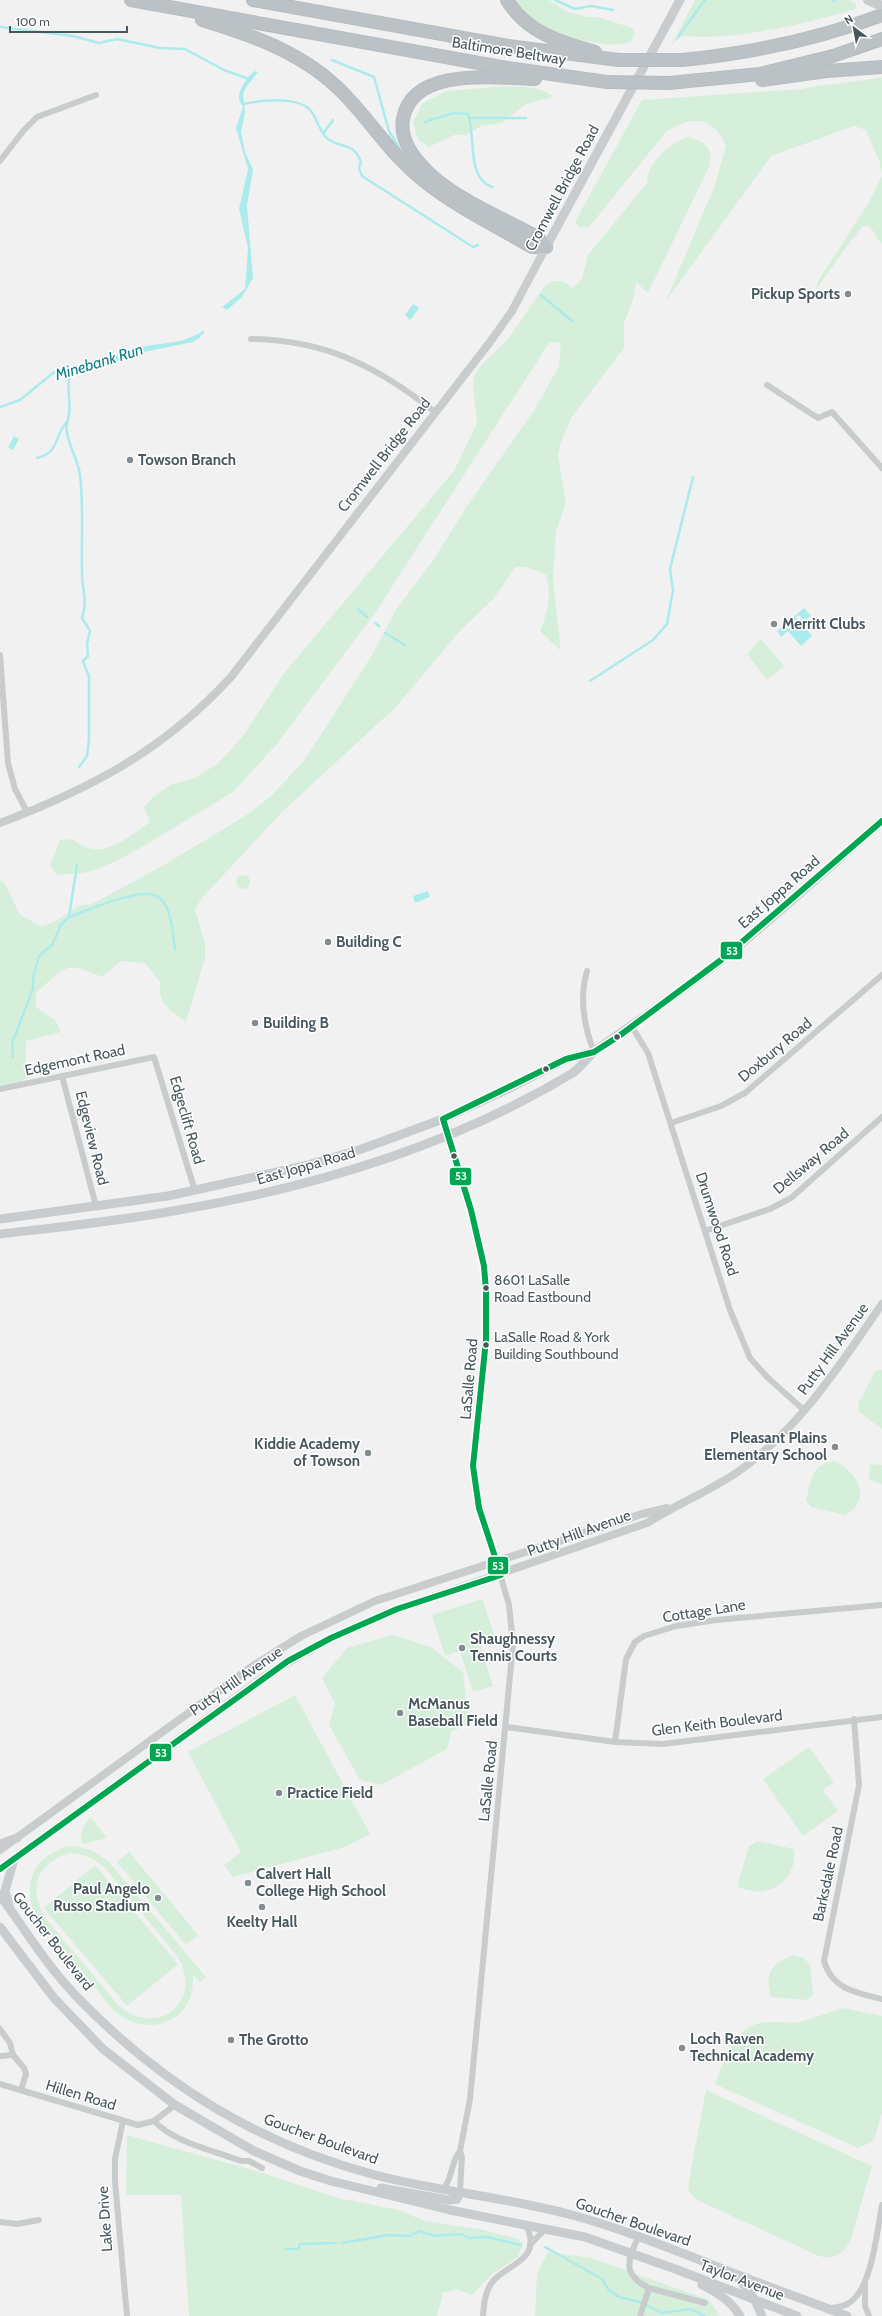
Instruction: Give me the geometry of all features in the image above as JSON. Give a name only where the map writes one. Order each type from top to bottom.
[{"type":"highway","name":"Baltimore Beltway","points":[[131,0],[501,67],[603,81],[669,83],[754,74],[798,66],[882,39]]},
{"type":"highway","name":"Baltimore Beltway","points":[[253,0],[508,46],[619,60],[682,60],[754,51],[790,44],[859,24],[882,15]]},
{"type":"highway","points":[[507,0],[527,23],[548,37],[619,60]]},
{"type":"highway","points":[[154,4],[256,37],[301,60],[332,82],[345,95],[384,143],[423,180],[442,194],[532,247],[546,247]]},
{"type":"highway","points":[[693,81],[762,80],[827,70],[882,66]]},
{"type":"highway","points":[[546,247],[537,237],[447,188],[421,165],[412,154],[404,136],[402,127],[405,110],[410,102],[421,91],[436,83],[450,80],[484,77],[603,81]]},
{"type":"main road","name":"Cromwell Bridge Road","points":[[546,247],[680,0]]},
{"type":"main road","points":[[868,0],[882,6]]},
{"type":"main road","name":"East Joppa Road","points":[[0,1234],[140,1217],[263,1193],[356,1167],[447,1135],[554,1084],[574,1072],[594,1052],[632,1027],[721,960],[881,823]]},
{"type":"main road","name":"East Joppa Road","points":[[0,1218],[96,1206],[195,1191],[259,1178],[359,1150],[443,1119],[566,1059],[594,1052]]},
{"type":"main road","points":[[443,1119],[447,1135]]},
{"type":"main road","points":[[259,1178],[263,1193]]},
{"type":"main road","points":[[0,1844],[17,1838]]},
{"type":"main road","points":[[10,1910],[6,1891],[14,1859]]},
{"type":"main road","name":"Goucher Boulevard","points":[[0,1895],[52,1968],[80,2001],[163,2073],[206,2104],[261,2133],[334,2162],[377,2175],[534,2205],[639,2235],[735,2274]]},
{"type":"main road","name":"Goucher Boulevard","points":[[0,1927],[54,1998],[94,2041],[175,2105],[254,2151],[300,2171],[358,2188],[450,2210],[585,2237],[678,2270],[687,2280],[712,2290],[732,2305],[740,2316]]},
{"type":"main road","points":[[358,2188],[381,2188],[448,2200],[458,2199],[460,2191]]},
{"type":"main road","name":"Taylor Avenue","points":[[678,2270],[797,2316]]},
{"type":"main road","points":[[735,2274],[755,2300],[762,2316]]},
{"type":"main road","name":"Taylor Avenue","points":[[735,2274],[847,2316]]},
{"type":"street","points":[[0,161],[24,130],[37,118],[96,95]]},
{"type":"street","name":"Cromwell Bridge Road","points":[[0,823],[90,785],[131,762],[171,734],[214,696],[231,677],[500,328],[546,247]]},
{"type":"street","points":[[252,339],[282,339],[350,358],[396,383],[435,412]]},
{"type":"street","points":[[767,385],[818,418],[832,412],[882,468]]},
{"type":"street","points":[[0,655],[8,763],[14,785],[27,812]]},
{"type":"street","points":[[587,971],[582,990],[583,1008],[588,1037],[594,1052]]},
{"type":"street","name":"Doxbury Road","points":[[671,1123],[721,1106],[745,1093],[882,975]]},
{"type":"street","name":"Drumwood Road","points":[[632,1027],[648,1053],[730,1310],[750,1358],[768,1378],[805,1411]]},
{"type":"street","name":"Edgemont Road","points":[[0,1090],[154,1057]]},
{"type":"street","name":"Edgeclift Road","points":[[154,1057],[195,1191]]},
{"type":"street","name":"Edgeview Road","points":[[62,1076],[96,1206]]},
{"type":"street","name":"Dellsway Road","points":[[705,1231],[770,1210],[791,1198],[882,1117]]},
{"type":"street","name":"LaSalle Road","points":[[444,2188],[450,2181],[456,2156],[460,2151],[470,2099],[507,1727],[513,1644],[509,1605],[474,1484],[473,1466],[486,1334],[484,1266],[474,1221],[447,1135]]},
{"type":"street","name":"Putty Hill Avenue","points":[[0,1869],[288,1661],[331,1638],[397,1609],[501,1575],[647,1523],[672,1507],[711,1488],[743,1468],[773,1444],[805,1411],[827,1383],[882,1304]]},
{"type":"street","name":"Putty Hill Avenue","points":[[0,1850],[217,1691],[274,1651],[301,1636],[375,1601],[497,1563],[642,1514],[672,1507]]},
{"type":"street","name":"Cottage Lane","points":[[615,1742],[626,1659],[635,1642],[644,1636],[676,1626],[716,1620],[882,1605]]},
{"type":"street","name":"Glen Keith Boulevard","points":[[507,1727],[615,1742],[643,1744],[692,1742],[854,1719],[882,1717]]},
{"type":"street","name":"Barksdale Road","points":[[854,1719],[859,1784],[824,1961],[833,1980],[839,1985],[849,1991],[882,1999]]},
{"type":"street","points":[[0,2029],[10,2043],[13,2055],[24,2068],[26,2074],[21,2090]]},
{"type":"street","points":[[0,2056],[13,2055]]},
{"type":"street","name":"Hillen Road","points":[[0,2084],[138,2125],[154,2122]]},
{"type":"street","points":[[175,2105],[154,2122],[163,2131],[241,2161],[249,2161],[262,2168]]},
{"type":"street","name":"Lake Drive","points":[[123,2121],[115,2159],[115,2181],[127,2316]]},
{"type":"street","points":[[249,2161],[254,2151]]},
{"type":"street","name":"LaSalle Road","points":[[460,2151],[462,2157],[460,2191]]},
{"type":"street","points":[[869,2316],[865,2306],[865,2282],[882,2205]]},
{"type":"street","points":[[0,2222],[17,2224],[39,2220]]},
{"type":"street","points":[[483,2316],[485,2299],[491,2284],[498,2277],[516,2266],[527,2253],[530,2233],[526,2225]]},
{"type":"street","points":[[529,2247],[545,2229]]},
{"type":"street","points":[[639,2235],[630,2253],[628,2266],[631,2276],[638,2283],[649,2288],[705,2303]]},
{"type":"street","points":[[829,2309],[849,2304],[857,2296],[865,2282]]},
{"type":"street","points":[[640,2316],[649,2288]]},
{"type":"green space","points":[[516,0],[549,0],[566,11],[586,17],[597,17],[633,28],[635,34],[630,42],[620,44],[599,43],[564,35],[538,24],[526,13]]},
{"type":"green space","points":[[695,0],[849,0],[856,4],[855,9],[770,30],[725,36],[683,36],[672,44]]},
{"type":"green space","points":[[882,77],[882,174],[880,163],[866,130],[854,126],[771,156],[666,301],[715,185],[726,145],[714,128],[707,123],[692,121],[684,123],[666,132],[589,227],[580,228],[575,222],[642,100],[802,89]]},
{"type":"green space","points":[[505,86],[537,89],[549,93],[553,97],[526,104],[502,123],[481,126],[466,135],[454,135],[429,147],[418,140],[413,122],[423,103],[447,91]]},
{"type":"green space","points":[[686,137],[698,140],[706,146],[710,154],[709,167],[648,293],[636,282],[633,300],[624,323],[624,348],[571,418],[561,442],[558,455],[566,503],[556,531],[553,580],[561,651],[540,631],[545,617],[549,596],[546,575],[527,567],[515,567],[494,598],[458,633],[397,706],[281,813],[202,898],[195,909],[205,944],[205,958],[186,1022],[174,1014],[166,1006],[161,996],[160,982],[145,963],[121,961],[102,977],[79,969],[65,969],[36,993],[36,1007],[56,1021],[61,1032],[26,1041],[26,1078],[16,1086],[0,1086],[0,879],[5,884],[20,915],[41,926],[52,923],[79,906],[92,904],[157,869],[251,812],[271,796],[304,761],[372,655],[396,610],[434,559],[467,506],[535,409],[559,366],[561,342],[549,343],[377,610],[277,744],[233,792],[142,847],[96,870],[83,873],[57,875],[50,865],[60,840],[73,839],[83,846],[92,849],[102,849],[112,846],[132,835],[150,822],[144,807],[153,797],[172,784],[195,778],[217,764],[243,736],[285,672],[454,471],[477,423],[473,386],[475,374],[482,364],[508,339],[543,288],[551,281],[563,281],[573,288],[582,279],[588,255],[647,183],[648,175],[655,161],[666,150],[679,140]]},
{"type":"green space","points":[[882,176],[882,243],[869,226],[863,226],[846,247],[816,290],[818,281],[869,202]]},
{"type":"green space","points":[[761,639],[784,666],[767,680],[747,654]]},
{"type":"green space","points":[[240,875],[246,875],[250,879],[250,885],[246,889],[240,889],[236,885],[236,879]]},
{"type":"green space","points":[[876,1370],[882,1370],[882,1429],[859,1412],[858,1404]]},
{"type":"green space","points":[[834,1461],[850,1472],[859,1486],[860,1494],[858,1502],[854,1509],[845,1515],[811,1507],[806,1500],[813,1474],[820,1466]]},
{"type":"green space","points":[[870,1464],[882,1465],[882,1484],[869,1480]]},
{"type":"green space","name":"Shaughnessy Tennis Courts","points":[[482,1599],[496,1640],[480,1645],[493,1686],[473,1692],[460,1651],[445,1656],[432,1615]]},
{"type":"green space","name":"McManus Baseball Field","points":[[393,1635],[431,1647],[463,1672],[469,1723],[451,1732],[447,1749],[381,1785],[360,1780],[329,1725],[335,1703],[322,1678],[347,1648]]},
{"type":"green space","name":"Practice Field","points":[[295,1695],[370,1834],[345,1847],[233,1877],[224,1865],[241,1852],[188,1752]]},
{"type":"green space","points":[[809,1747],[834,1782],[823,1790],[838,1811],[803,1836],[763,1779]]},
{"type":"green space","points":[[91,1817],[107,1838],[82,1844],[82,1829]]},
{"type":"green space","points":[[757,1841],[794,1849],[794,1863],[784,1881],[772,1889],[758,1892],[737,1887],[749,1846]]},
{"type":"green space","points":[[68,1846],[80,1847],[95,1852],[109,1862],[206,1977],[200,1982],[193,1975],[192,1991],[187,2005],[178,2015],[167,2022],[155,2025],[141,2024],[127,2020],[114,2011],[33,1911],[30,1888],[31,1879],[40,1863],[47,1856]],"holes":[[[69,1853],[88,1857],[104,1867],[177,1956],[184,1972],[185,1987],[181,2000],[173,2010],[161,2017],[148,2018],[134,2015],[119,2006],[47,1920],[38,1899],[36,1889],[38,1880],[48,1864]]]},
{"type":"green space","name":"Paul Angelo Russo Stadium","points":[[129,1852],[198,1935],[186,1945],[117,1862]]},
{"type":"green space","points":[[95,1865],[178,1964],[127,2006],[44,1908]]},
{"type":"green space","points":[[793,1955],[802,1957],[810,1964],[813,1995],[808,2000],[771,1997],[768,1982],[771,1970],[779,1962]]},
{"type":"green space","points":[[843,2008],[882,2016],[882,2112],[874,2141],[858,2148],[715,2084],[732,2044],[746,2029],[756,2024],[767,2022],[798,2022]]},
{"type":"green space","points":[[706,2090],[872,2166],[850,2242],[841,2253],[833,2257],[819,2256],[697,2200],[692,2195],[689,2191],[688,2183]]},
{"type":"green space","points":[[127,2135],[263,2173],[334,2197],[398,2210],[425,2221],[484,2230],[518,2239],[523,2244],[518,2257],[492,2274],[472,2295],[456,2289],[443,2293],[437,2316],[189,2316],[181,2195],[126,2195]]},
{"type":"green space","points":[[548,2252],[591,2258],[709,2300],[720,2316],[535,2316],[537,2273]]},
{"type":"water","points":[[255,71],[258,72],[245,89],[243,95],[245,112],[241,132],[245,152],[253,170],[247,205],[253,278],[242,297],[227,310],[222,307],[245,289],[248,248],[239,209],[248,169],[236,128],[243,107],[239,100],[240,91],[249,76]]},
{"type":"water","points":[[413,304],[419,308],[410,320],[405,315]]},
{"type":"water","name":"Minebank Run","points":[[198,334],[201,337],[193,342],[139,353],[103,366],[77,369],[67,374],[65,371],[66,369],[82,364],[131,352],[143,347],[179,341]]},
{"type":"water","points":[[14,436],[19,439],[13,450],[8,447]]},
{"type":"water","points":[[804,608],[811,616],[804,621],[799,615],[796,617],[812,636],[801,646],[788,631],[781,637],[777,631]]},
{"type":"water","points":[[428,891],[430,897],[415,903],[413,896]]},
{"type":"waterway","points":[[555,0],[575,9],[591,6],[613,10]]},
{"type":"waterway","points":[[678,37],[705,0]]},
{"type":"waterway","points":[[0,27],[73,36],[99,43],[117,39],[160,48],[185,49],[224,70],[249,79]]},
{"type":"waterway","points":[[332,60],[374,77],[389,131],[401,151]]},
{"type":"waterway","points":[[244,104],[279,100],[306,106],[311,111],[328,139],[355,151],[361,162],[359,168],[362,176],[473,247],[478,245]]},
{"type":"waterway","points":[[425,122],[453,113],[468,114],[473,155],[478,175],[484,182],[492,187]]},
{"type":"waterway","points":[[470,118],[526,118]]},
{"type":"waterway","points":[[323,134],[333,120]]},
{"type":"waterway","points":[[541,295],[572,321]]},
{"type":"waterway","name":"Minebank Run","points":[[198,336],[203,332]]},
{"type":"waterway","name":"Minebank Run","points":[[0,407],[20,400],[53,373],[68,370]]},
{"type":"waterway","points":[[70,371],[68,383],[69,416],[66,430],[80,475],[82,512],[82,579],[85,601],[82,618],[90,631],[87,644],[88,656],[83,661],[89,677],[89,739],[87,756],[79,767]]},
{"type":"waterway","points":[[37,458],[44,456],[53,448],[62,428],[66,423]]},
{"type":"waterway","points":[[590,681],[653,640],[667,624],[673,590],[670,569],[693,477]]},
{"type":"waterway","points":[[358,609],[367,617]]},
{"type":"waterway","points":[[375,623],[379,626]]},
{"type":"waterway","points":[[385,633],[405,645]]},
{"type":"waterway","points":[[13,1057],[12,1043],[33,989],[33,977],[39,956],[52,945],[61,925],[69,917],[77,865]]},
{"type":"waterway","points":[[69,917],[129,896],[142,894],[153,895],[160,898],[167,909],[171,923],[175,950]]},
{"type":"waterway","points":[[413,2234],[419,2231],[435,2236],[461,2234],[469,2238],[487,2237],[520,2245]]},
{"type":"waterway","points":[[342,2243],[389,2235],[410,2236]]},
{"type":"waterway","points":[[286,2249],[298,2249],[300,2244],[336,2243]]},
{"type":"waterway","points":[[545,2247],[602,2279],[609,2290],[619,2297],[640,2302],[662,2313],[691,2309],[705,2316]]},
{"type":"transit line","name":"53","points":[[0,1869],[288,1661],[331,1638],[397,1609],[501,1575],[479,1508],[473,1466],[486,1340],[486,1291],[484,1266],[471,1210],[443,1119],[566,1059],[594,1052],[619,1036],[721,960],[882,821]]},
{"type":"place","name":"Pickup Sports","points":[[848,294]]},
{"type":"place","name":"Towson Branch","points":[[130,460]]},
{"type":"place","name":"Merritt Clubs","points":[[774,624]]},
{"type":"place","name":"Building C","points":[[328,942]]},
{"type":"place","name":"Building B","points":[[255,1023]]},
{"type":"place","name":"8601 LaSalle Road Eastbound","points":[[486,1288]]},
{"type":"place","name":"LaSalle Road & York Building Southbound","points":[[486,1345]]},
{"type":"place","name":"Pleasant Plains Elementary School","points":[[835,1447]]},
{"type":"place","name":"Kiddie Academy of Towson","points":[[368,1453]]},
{"type":"place","name":"Shaughnessy Tennis Courts","points":[[462,1648]]},
{"type":"place","name":"McManus Baseball Field","points":[[400,1713]]},
{"type":"place","name":"Practice Field","points":[[279,1793]]},
{"type":"place","name":"Calvert Hall College High School","points":[[248,1883]]},
{"type":"place","name":"Paul Angelo Russo Stadium","points":[[158,1898]]},
{"type":"place","name":"Keelty Hall","points":[[262,1907]]},
{"type":"place","name":"The Grotto","points":[[231,2040]]},
{"type":"place","name":"Loch Raven Technical Academy","points":[[682,2048]]}]
